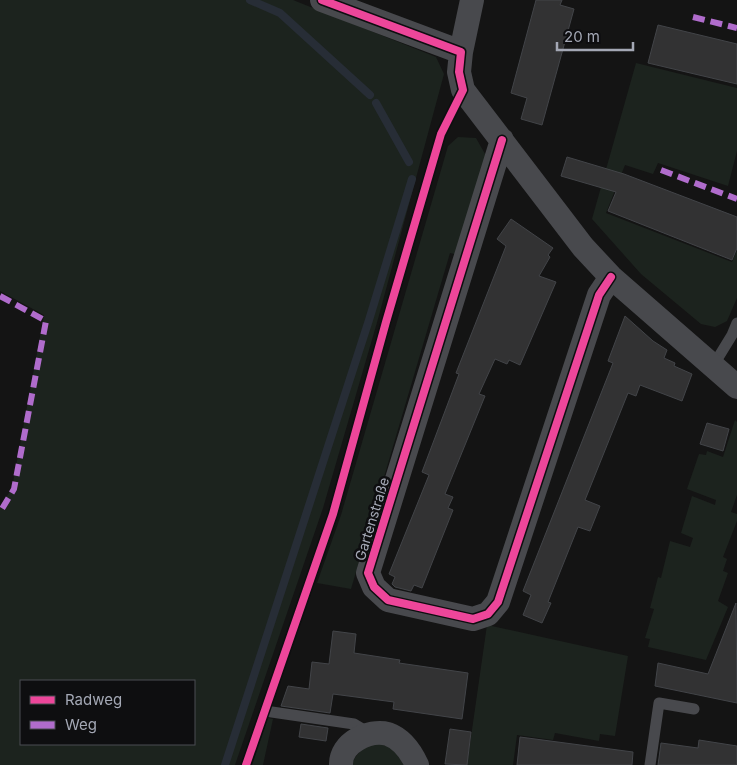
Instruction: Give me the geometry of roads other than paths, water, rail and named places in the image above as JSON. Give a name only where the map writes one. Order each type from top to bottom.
[{"type":"street","points":[[322,0],[461,52]]},
{"type":"street","points":[[472,0],[461,52],[459,72],[463,90],[583,247],[611,277],[737,387]]},
{"type":"street","name":"Gartenstraße","points":[[502,140],[368,573],[374,587],[388,600],[473,619],[488,614],[498,602],[599,295],[611,277]]},
{"type":"street","points":[[341,765],[341,760],[349,746],[369,733],[388,734],[401,742],[412,755],[417,765]]},
{"type":"lane","points":[[713,366],[732,336],[737,323]]},
{"type":"lane","points":[[650,765],[659,703],[694,708]]},
{"type":"lane","points":[[265,711],[354,724],[369,733]]},
{"type":"waterway","points":[[250,0],[280,13],[370,95]]},
{"type":"waterway","points":[[376,103],[409,162]]},
{"type":"waterway","points":[[225,765],[369,320],[412,179]]}]
